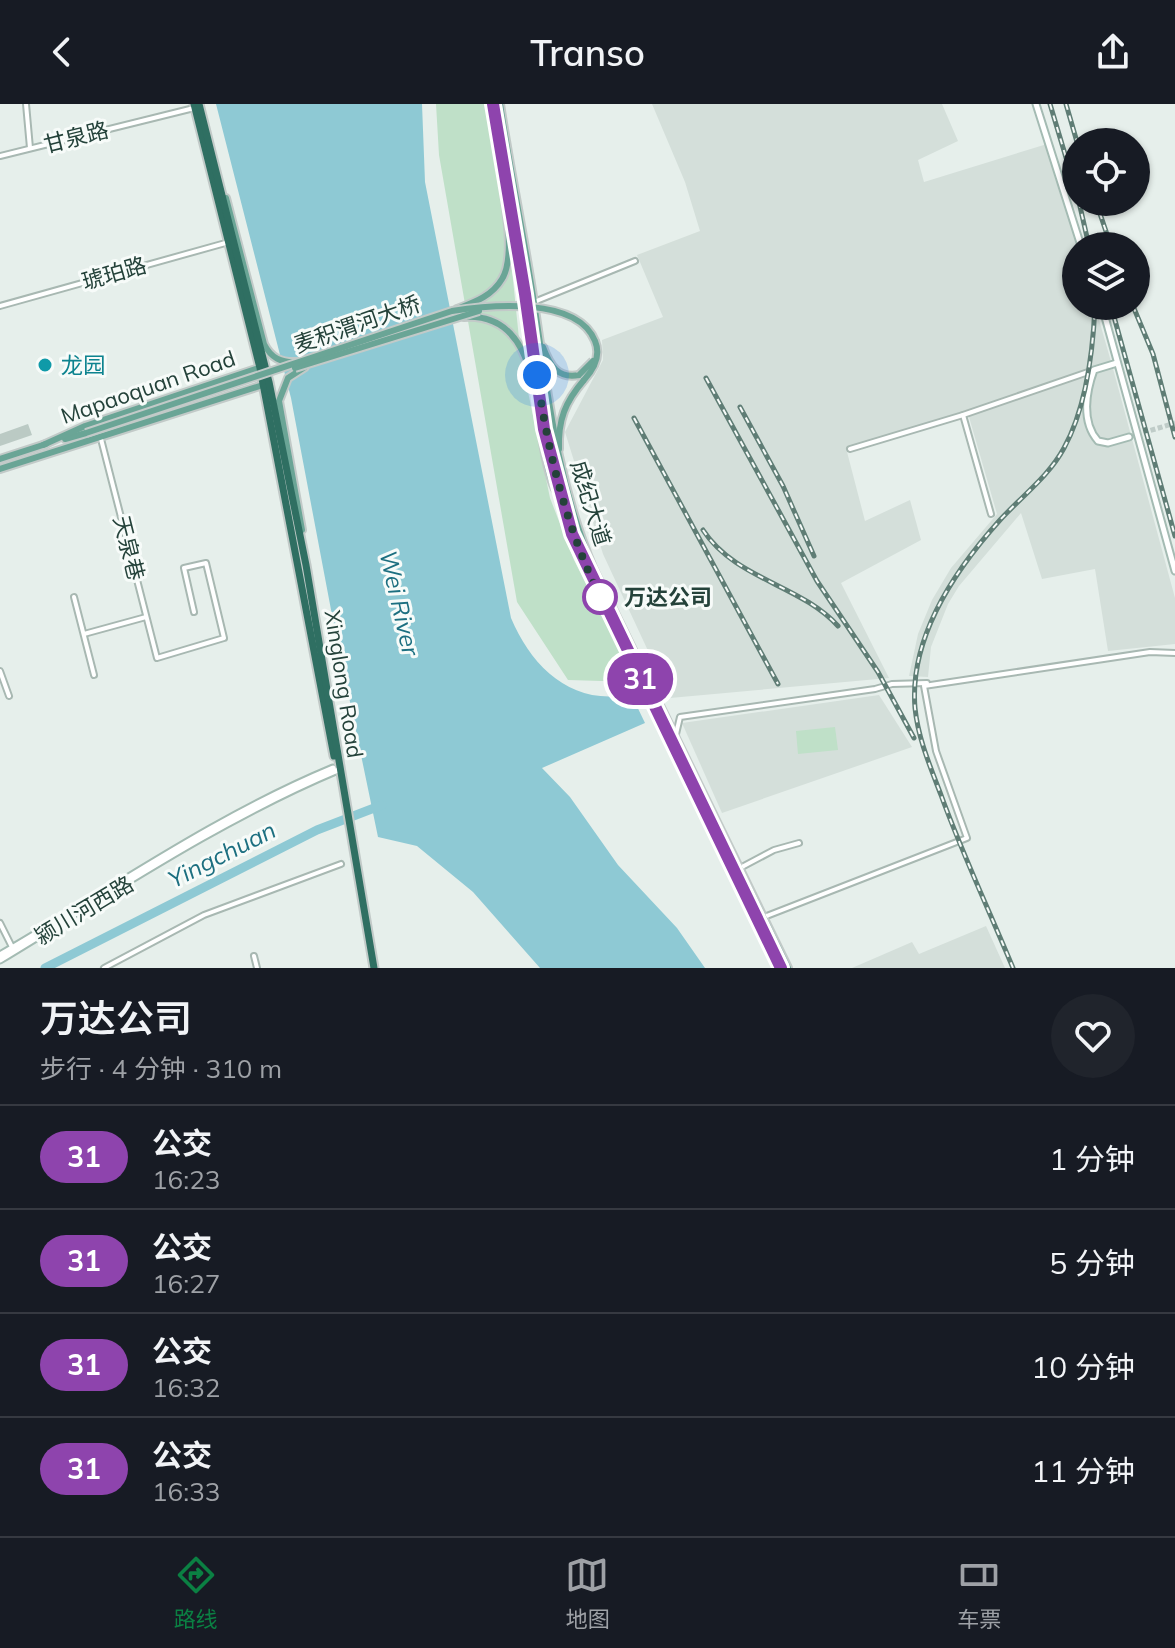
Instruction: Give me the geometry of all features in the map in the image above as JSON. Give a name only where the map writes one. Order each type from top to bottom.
[{"type":"highway","name":"Xinglong Road","points":[[197,106],[218,171],[263,367],[310,621],[327,732],[342,781]]},
{"type":"highway","name":"Xinglong Road","points":[[197,106],[263,367]]},
{"type":"highway","name":"Xinglong Road","points":[[266,384],[306,565],[342,781]]},
{"type":"highway","points":[[342,781],[374,968]]},
{"type":"main road","name":"成纪大道","points":[[493,104],[544,429],[563,507],[586,568],[781,968]]},
{"type":"main road","name":"成纪大道","points":[[500,104],[534,302],[551,430],[587,554],[788,968]]},
{"type":"main road","points":[[1036,104],[1077,232]]},
{"type":"main road","points":[[452,314],[486,296],[507,269],[510,249],[495,116]]},
{"type":"main road","points":[[218,171],[267,352],[286,362],[311,361]]},
{"type":"main road","name":"麦积渭河大桥","points":[[86,435],[452,314],[518,306],[551,311],[576,321],[590,331],[598,350],[594,366],[582,377]]},
{"type":"main road","points":[[452,314],[487,318],[505,326],[519,340],[528,359],[551,480],[563,507]]},
{"type":"main road","points":[[1104,320],[1175,571]]},
{"type":"main road","points":[[538,334],[552,367],[565,376],[582,377],[561,415],[558,430],[560,465]]},
{"type":"main road","points":[[306,565],[280,412],[280,393],[288,378],[311,361]]},
{"type":"main road","points":[[1117,363],[1094,370],[1086,392],[1094,438],[1108,443],[1129,437]]},
{"type":"main road","name":"Mapaoquan Road","points":[[43,445],[85,426],[263,367]]},
{"type":"main road","name":"Mapaoquan Road","points":[[0,469],[266,384]]},
{"type":"main road","name":"Mapaoquan Road","points":[[0,459],[86,435]]},
{"type":"main road","name":"Mapaoquan Road","points":[[46,454],[86,435]]},
{"type":"main road","name":"颍川河西路","points":[[0,958],[209,828],[265,797],[338,768]]},
{"type":"street","points":[[26,104],[30,148]]},
{"type":"street","name":"甘泉路","points":[[0,156],[197,106]]},
{"type":"street","name":"琥珀路","points":[[0,306],[229,242]]},
{"type":"street","points":[[534,302],[635,261]]},
{"type":"street","points":[[850,449],[963,415],[1094,370]]},
{"type":"street","points":[[963,415],[991,514]]},
{"type":"street","name":"天泉巷","points":[[101,439],[157,658],[224,638],[206,563],[184,568],[194,612]]},
{"type":"street","points":[[74,597],[94,675]]},
{"type":"street","points":[[84,634],[146,617]]},
{"type":"street","points":[[676,736],[680,717],[892,684],[928,683],[1150,652],[1175,653]]},
{"type":"street","points":[[0,671],[9,696]]},
{"type":"street","points":[[764,917],[967,838],[936,751],[923,692],[928,683]]},
{"type":"street","points":[[740,868],[774,850],[799,843]]},
{"type":"street","points":[[104,968],[204,915],[341,864]]},
{"type":"street","points":[[0,923],[2,934],[14,950]]},
{"type":"street","points":[[254,956],[257,968]]},
{"type":"shaded area","points":[[652,104],[942,104],[958,141],[918,160],[924,182],[1047,144],[1062,195],[1062,216],[1068,216],[1073,232],[1062,232],[1062,320],[1099,320],[1175,598],[1175,644],[1108,651],[1095,569],[1042,579],[1021,513],[959,586],[948,604],[931,647],[928,677],[909,676],[918,634],[932,600],[951,568],[997,514],[967,410],[846,448],[865,521],[910,500],[921,540],[841,583],[889,678],[670,698],[603,554],[565,432],[603,360],[602,340],[663,317],[637,255],[700,231],[685,182]]},
{"type":"shaded area","points":[[879,695],[912,747],[722,813],[682,723]]},
{"type":"shaded area","points":[[986,926],[1005,968],[852,968],[912,942],[919,954]]},
{"type":"green space","points":[[436,104],[495,104],[521,358],[550,498],[574,560],[635,682],[568,680],[517,602],[439,155]]},
{"type":"green space","points":[[835,727],[838,750],[798,754],[796,731]]},
{"type":"water","name":"Wei River","points":[[216,104],[422,104],[425,182],[511,618],[530,653],[557,680],[591,695],[610,697],[631,694],[645,723],[542,768],[570,797],[618,865],[677,928],[705,968],[540,968],[473,892],[417,846],[378,837],[291,398]]},
{"type":"building","points":[[28,424],[32,435],[0,446],[0,434]]},
{"type":"waterway","name":"Yingchuan","points":[[45,968],[317,830],[382,805]]},
{"type":"tunnel","points":[[1129,437],[1175,423]]},
{"type":"railway","points":[[1050,104],[1062,144]]},
{"type":"railway","points":[[1066,104],[1073,128]]},
{"type":"railway","points":[[1082,216],[1086,232]]},
{"type":"railway","points":[[1101,216],[1106,232]]},
{"type":"railway","points":[[1013,968],[925,752],[915,708],[915,682],[927,630],[952,583],[1000,520],[1051,468],[1072,432],[1087,379],[1094,320]]},
{"type":"railway","points":[[1115,320],[1175,536]]},
{"type":"railway","points":[[1139,320],[1153,354],[1175,437]]},
{"type":"railway","points":[[706,378],[817,581],[878,672],[914,738]]},
{"type":"railway","points":[[740,407],[783,486],[814,556]]},
{"type":"railway","points":[[634,418],[778,684]]},
{"type":"railway","points":[[703,530],[716,547],[732,560],[806,601],[838,626]]},
{"type":"bus line","name":"31","points":[[493,104],[544,429],[563,507],[586,568],[781,968]]},
{"type":"place","name":"龙园","points":[[45,365]]},
{"type":"place","name":"万达公司","points":[[600,597]]},
{"type":"route","points":[[537,375],[544,429],[563,507],[576,545],[600,597]]}]
